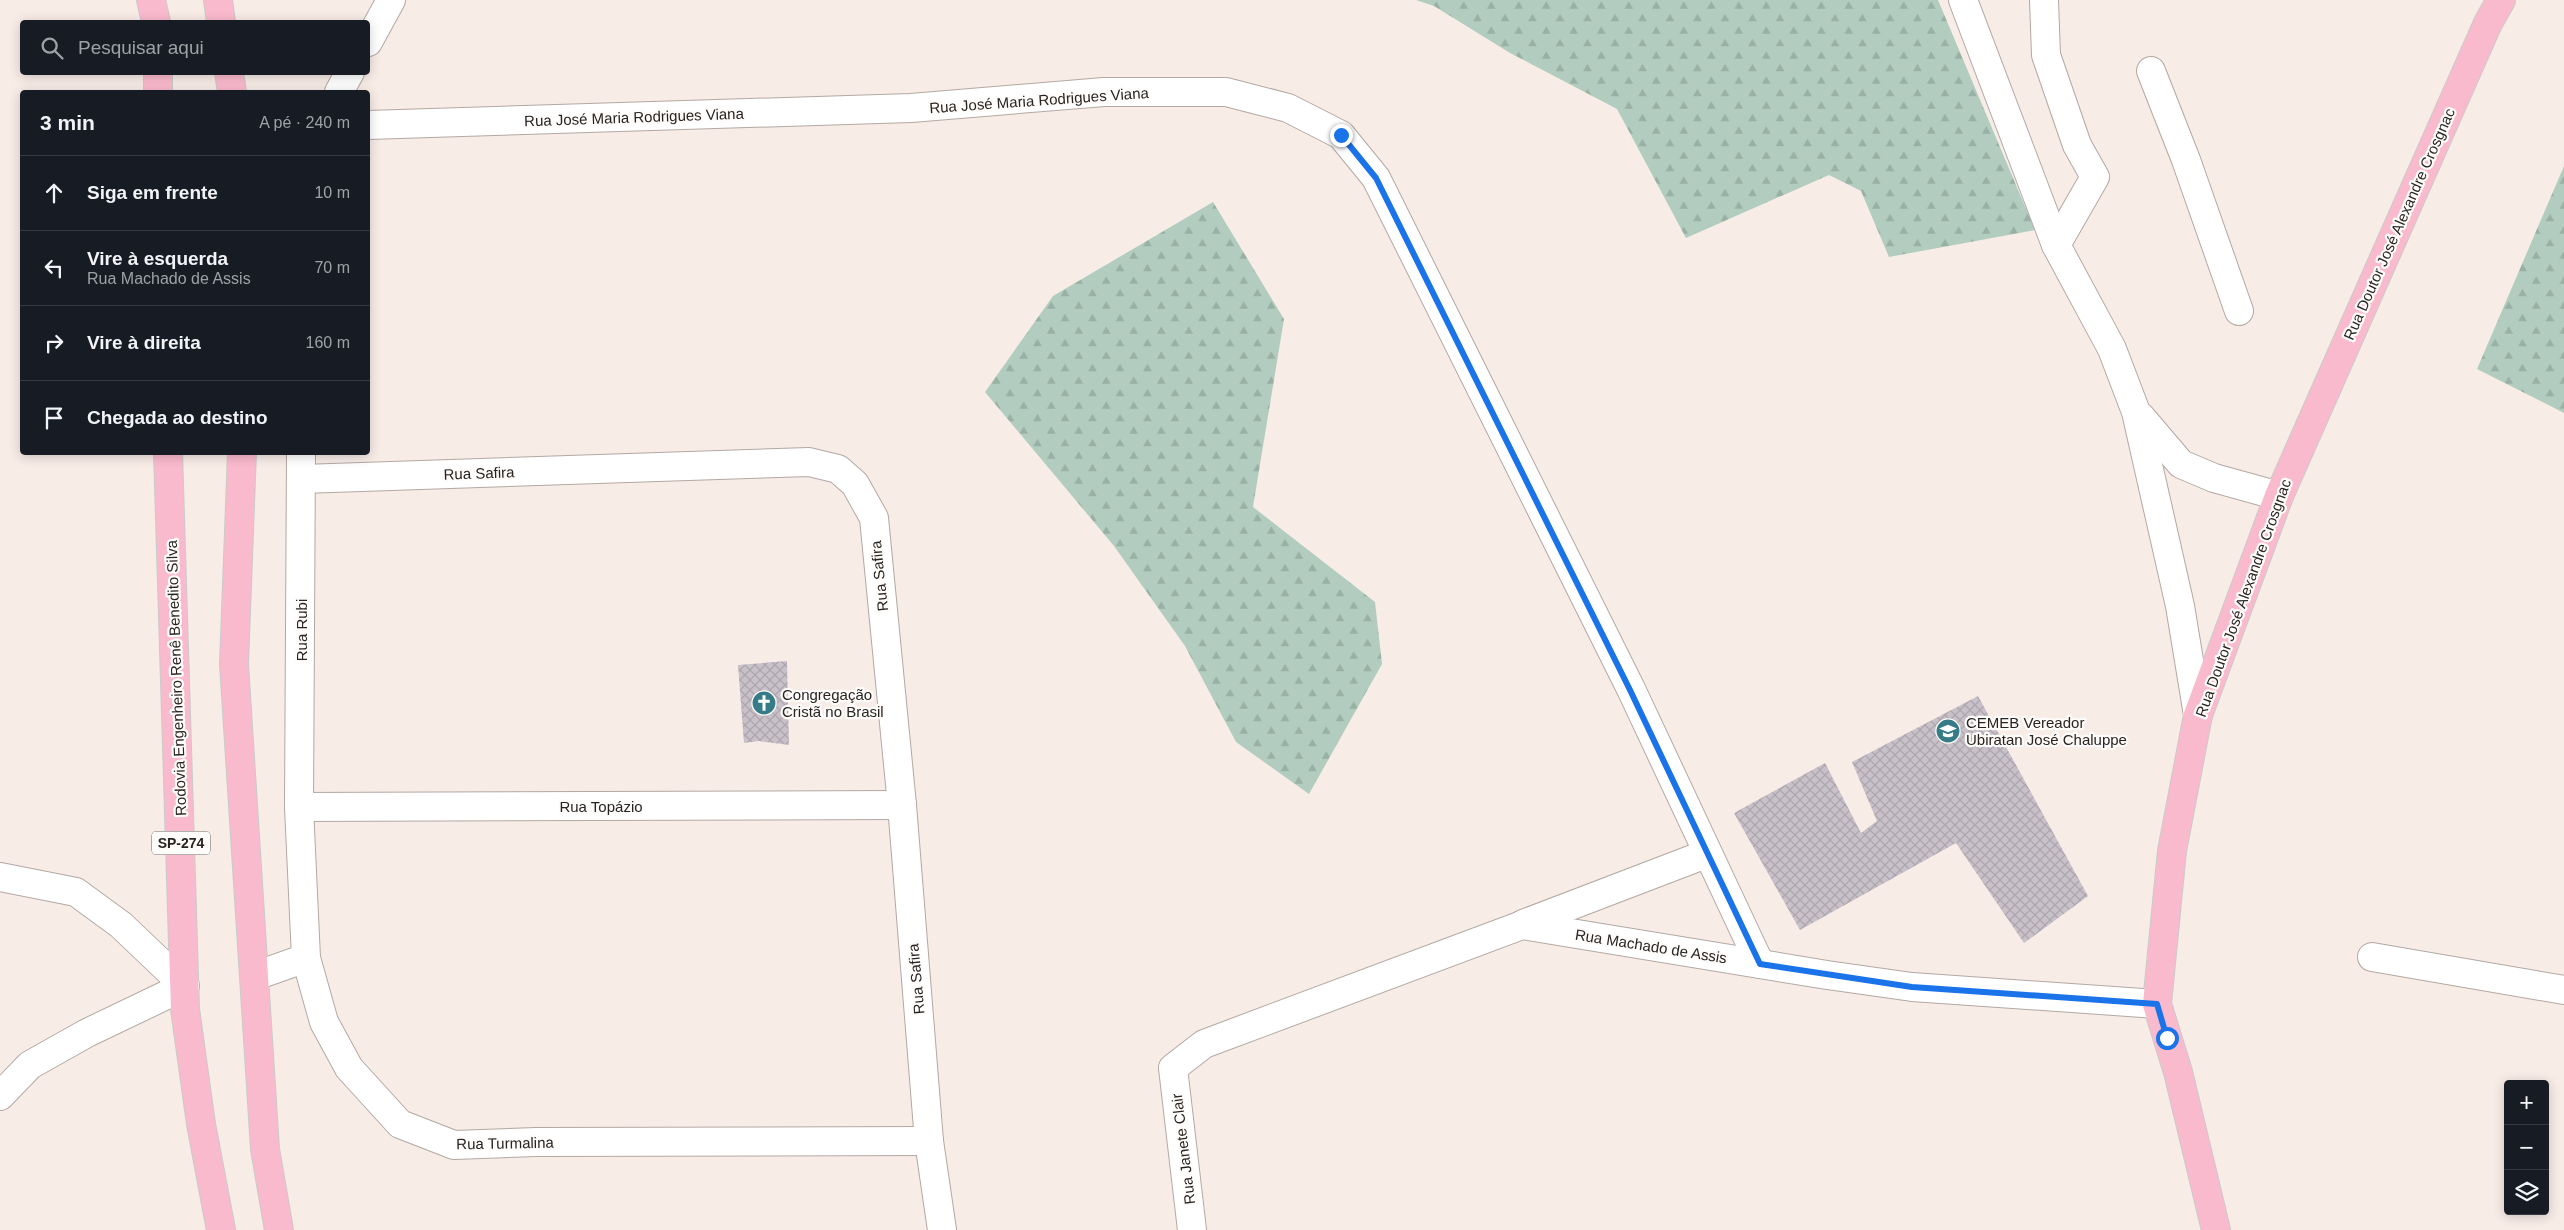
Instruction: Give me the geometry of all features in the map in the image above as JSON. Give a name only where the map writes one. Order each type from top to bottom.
[{"type":"main road","points":[[151,0],[156,20]]},
{"type":"main road","points":[[218,0],[221,20]]},
{"type":"main road","name":"Rua Doutor José Alexandre Crosgnac","points":[[2216,1230],[2178,1072],[2157,1004],[2172,851],[2198,715],[2279,496],[2488,23],[2501,0]]},
{"type":"main road","points":[[158,75],[158,90]]},
{"type":"main road","points":[[229,75],[232,90]]},
{"type":"main road","name":"Rodovia Engenheiro Renê Benedito Silva","points":[[168,455],[185,1009],[201,1124],[221,1230]]},
{"type":"main road","points":[[242,455],[234,664],[265,1149],[279,1230]]},
{"type":"street","points":[[370,38],[391,0]]},
{"type":"street","points":[[1963,0],[2056,245],[2112,349],[2136,412],[2180,606],[2198,715]]},
{"type":"street","points":[[2044,0],[2046,54],[2077,145],[2095,177],[2056,245]]},
{"type":"street","points":[[2151,71],[2186,160],[2239,311]]},
{"type":"street","points":[[340,90],[348,75]]},
{"type":"street","name":"Rua José Maria Rodrigues Viana","points":[[370,125],[911,108],[1104,92],[1226,92],[1288,108],[1341,135],[1376,178],[1630,690],[1706,854],[1760,964]]},
{"type":"street","points":[[2136,412],[2181,464],[2214,478],[2279,496]]},
{"type":"street","name":"Rua Safira","points":[[301,466],[809,462],[838,469],[855,484],[874,518],[902,806],[929,1140],[942,1230]]},
{"type":"street","name":"Rua Rubi","points":[[299,808],[301,466]]},
{"type":"street","name":"Rua Topázio","points":[[299,808],[902,806]]},
{"type":"street","name":"Rua Turmalina","points":[[299,808],[306,958],[324,1022],[350,1068],[400,1124],[454,1146],[536,1142],[929,1140]]},
{"type":"street","points":[[1522,925],[1706,854]]},
{"type":"street","points":[[0,877],[76,892],[120,925],[185,986],[87,1033],[30,1064],[0,1096]]},
{"type":"street","name":"Rua Machado de Assis","points":[[1173,1068],[1204,1044],[1522,925],[1912,987],[2157,1004]]},
{"type":"street","points":[[2372,957],[2564,990]]},
{"type":"street","points":[[254,976],[306,958]]},
{"type":"street","name":"Rua Janete Clair","points":[[1173,1068],[1192,1230]]},
{"type":"green space","points":[[1416,0],[1938,0],[2035,230],[1889,257],[1861,191],[1829,175],[1686,238],[1617,109],[1510,53],[1434,6]]},
{"type":"green space","points":[[2564,166],[2564,413],[2477,369]]},
{"type":"green space","points":[[1213,202],[1284,319],[1253,507],[1375,602],[1382,664],[1309,794],[1236,742],[1185,646],[1114,546],[985,392],[1053,296]]},
{"type":"building","name":"Congregação Cristã no Brasil","points":[[787,661],[789,745],[759,741],[744,743],[738,665]]},
{"type":"building","points":[[1978,696],[2088,896],[2024,943],[1956,843],[1800,930],[1734,813],[1825,763],[1861,833],[1877,821],[1852,762]]},
{"type":"place","name":"Congregação Cristã no Brasil","points":[[764,703]]},
{"type":"place","name":"CEMEB Vereador Ubiratan José Chaluppe","points":[[1948,731]]},
{"type":"route","points":[[1341,135],[1376,178],[1630,690],[1706,854],[1760,964],[1912,987],[2157,1004],[2167,1038]]}]
